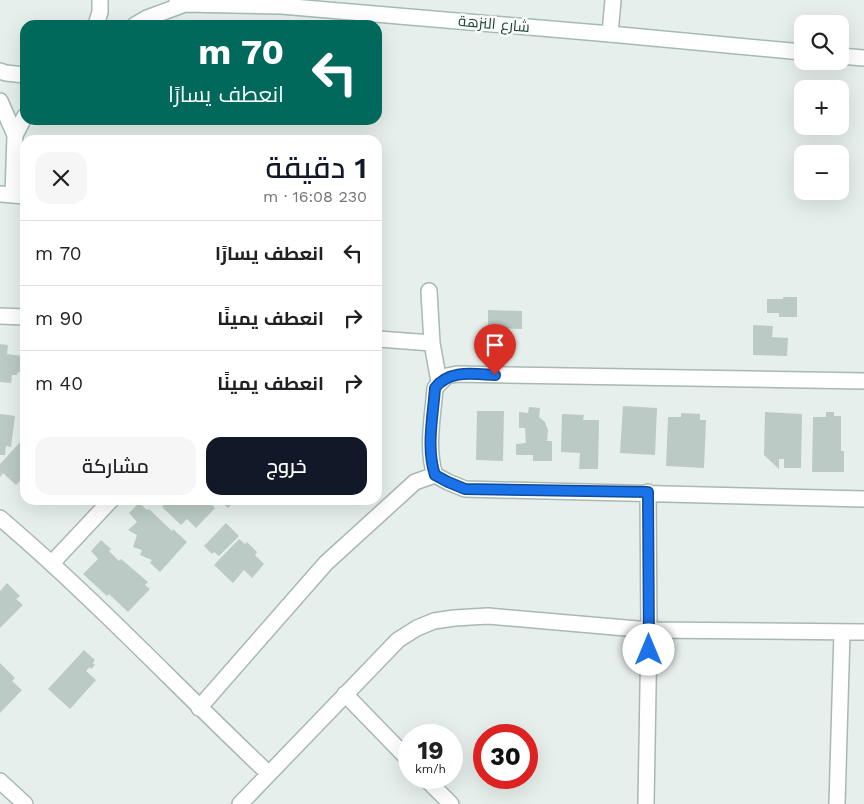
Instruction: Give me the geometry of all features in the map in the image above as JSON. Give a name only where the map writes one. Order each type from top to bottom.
[{"type":"street","points":[[98,20],[100,0]]},
{"type":"street","points":[[610,34],[613,0]]},
{"type":"street","name":"شارع النزهة","points":[[144,20],[180,2],[281,6],[794,51]]},
{"type":"street","points":[[849,57],[864,58]]},
{"type":"street","points":[[0,71],[20,74]]},
{"type":"street","points":[[0,101],[15,135],[13,195]]},
{"type":"street","points":[[15,135],[20,125]]},
{"type":"street","points":[[429,291],[432,343],[439,382]]},
{"type":"street","points":[[0,316],[20,317]]},
{"type":"street","points":[[382,339],[432,343]]},
{"type":"street","points":[[864,381],[457,374],[447,376],[435,388],[431,450],[431,462],[435,475],[465,489],[648,492],[864,499]]},
{"type":"street","points":[[199,708],[326,563],[415,482],[435,475]]},
{"type":"street","points":[[646,804],[649,630],[648,492]]},
{"type":"street","points":[[52,563],[106,505]]},
{"type":"street","points":[[0,518],[52,563],[269,774]]},
{"type":"street","points":[[240,804],[398,640],[434,621],[488,616],[649,630],[864,632]]},
{"type":"street","points":[[837,804],[842,632]]},
{"type":"street","points":[[345,694],[398,749]]},
{"type":"street","points":[[0,781],[25,804]]},
{"type":"street","points":[[437,789],[451,804]]},
{"type":"building","points":[[783,297],[797,297],[797,317],[779,317],[779,313],[767,313],[767,299],[783,299]]},
{"type":"building","points":[[488,310],[522,311],[522,329],[488,328]]},
{"type":"building","points":[[753,325],[773,326],[772,337],[788,338],[787,356],[753,355]]},
{"type":"building","points":[[0,344],[8,345],[7,354],[20,356],[20,372],[17,375],[12,375],[11,383],[0,382]]},
{"type":"building","points":[[623,406],[657,408],[655,455],[620,453]]},
{"type":"building","points":[[529,407],[540,408],[539,417],[545,422],[548,430],[547,441],[552,441],[552,461],[533,461],[533,455],[516,455],[516,444],[526,443],[525,428],[519,428],[519,412],[528,413]]},
{"type":"building","points":[[477,411],[504,411],[503,461],[476,460]]},
{"type":"building","points":[[765,412],[802,414],[801,468],[784,468],[784,459],[779,459],[779,469],[764,455]]},
{"type":"building","points":[[826,412],[834,412],[834,416],[841,416],[841,451],[844,451],[844,472],[812,472],[813,417],[826,417]]},
{"type":"building","points":[[681,413],[700,414],[700,420],[706,420],[704,468],[666,466],[668,417],[681,417]]},
{"type":"building","points":[[0,414],[15,416],[11,447],[6,446],[5,455],[0,455]]},
{"type":"building","points":[[562,414],[584,415],[583,420],[599,420],[598,469],[579,469],[580,453],[561,452]]},
{"type":"building","points":[[20,442],[20,481],[16,485],[3,473],[0,477],[0,464]]},
{"type":"building","points":[[137,505],[141,505],[147,510],[149,509],[172,531],[173,529],[187,542],[160,572],[150,563],[152,560],[140,555],[142,550],[133,547],[137,535],[128,530],[137,522],[129,513]]},
{"type":"building","points":[[164,505],[212,505],[215,508],[196,528],[187,519],[181,525],[162,507]]},
{"type":"building","points":[[226,523],[239,536],[219,556],[214,552],[212,554],[204,546]]},
{"type":"building","points":[[239,539],[245,544],[247,542],[257,552],[255,555],[264,564],[252,578],[244,570],[233,583],[214,565]]},
{"type":"building","points":[[101,540],[111,549],[109,551],[119,561],[121,559],[148,582],[145,585],[150,589],[128,612],[83,574],[98,559],[91,551]]},
{"type":"building","points":[[7,583],[20,596],[16,599],[23,605],[0,628],[0,591]]},
{"type":"building","points":[[84,650],[95,660],[93,663],[95,665],[86,671],[96,680],[70,709],[48,689]]},
{"type":"building","points":[[0,663],[15,678],[12,681],[22,690],[0,713]]},
{"type":"route","points":[[495,375],[457,374],[447,376],[435,388],[431,462],[435,475],[465,489],[648,492],[649,650]]}]
